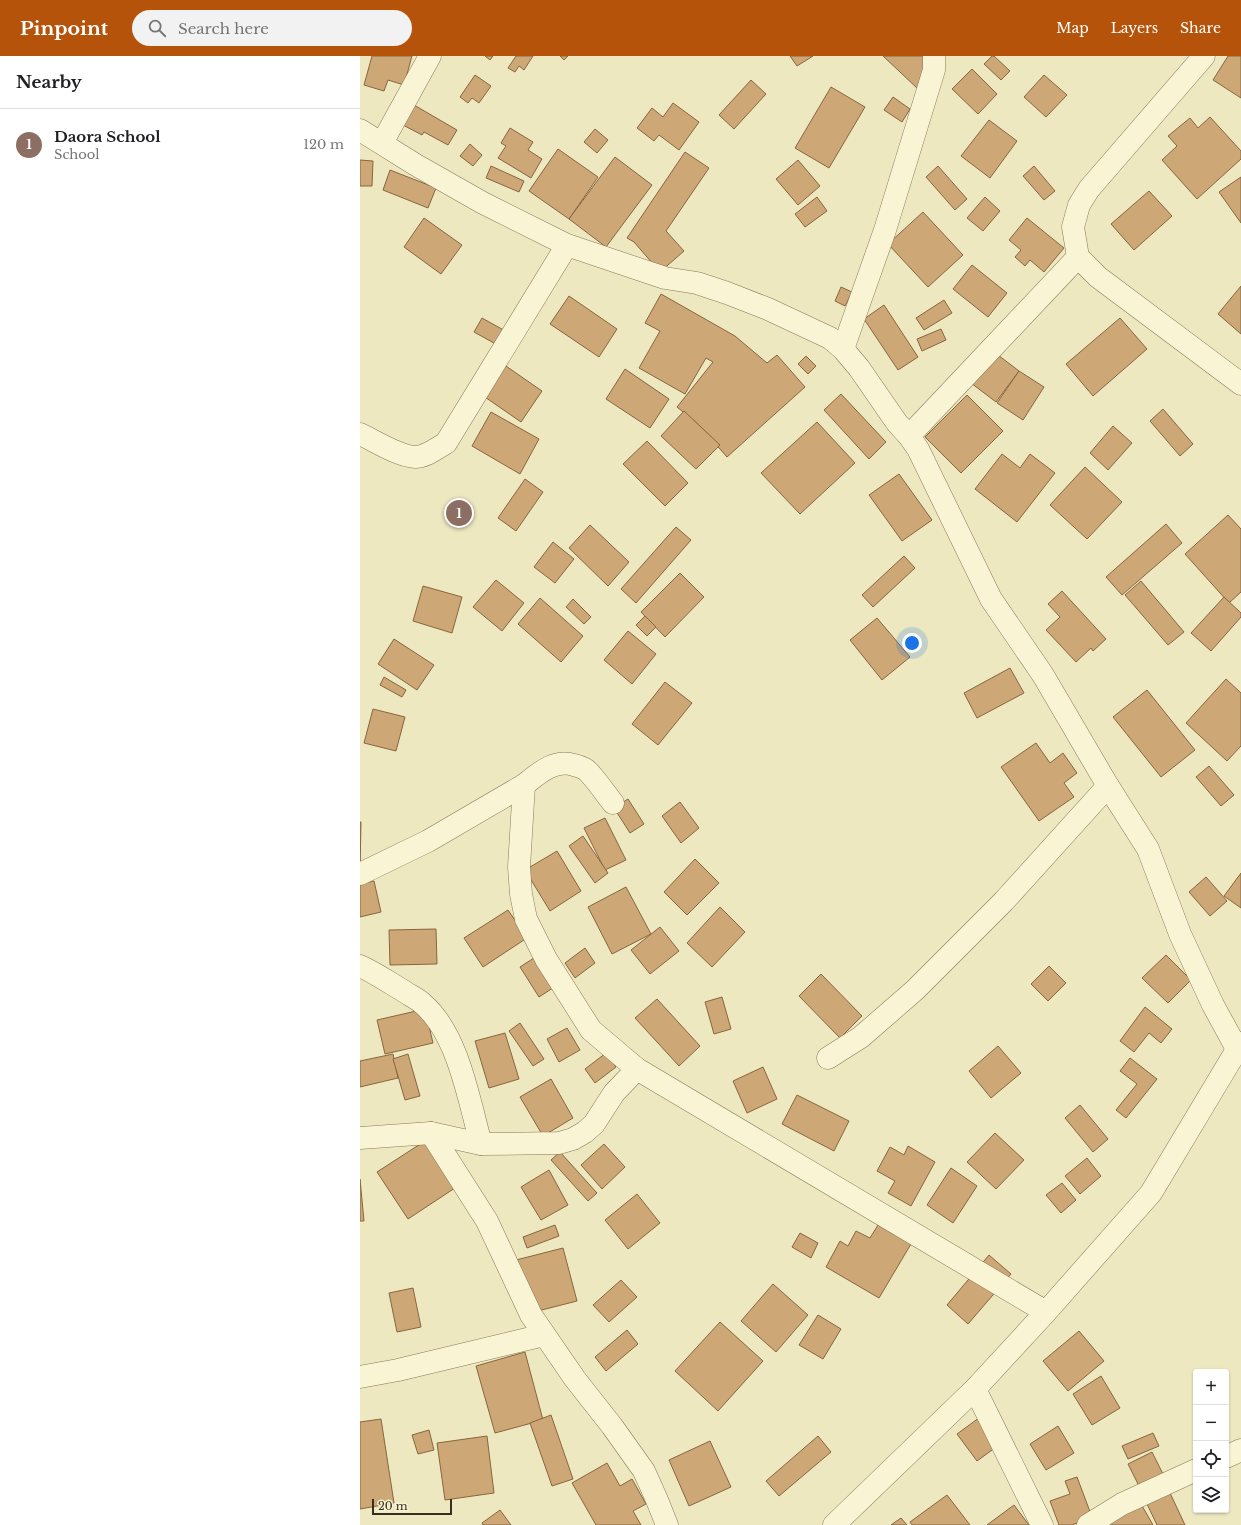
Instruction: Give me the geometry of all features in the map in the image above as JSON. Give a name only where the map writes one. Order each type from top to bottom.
[{"type":"street","points":[[382,143],[430,56]]},
{"type":"street","points":[[844,349],[885,230],[934,70],[934,56]]},
{"type":"street","points":[[1204,56],[1089,189],[1079,205],[1073,227],[1078,257],[1098,277],[1241,384]]},
{"type":"street","points":[[360,130],[416,165],[483,203],[567,245],[665,278],[697,283],[727,293],[768,309],[830,338],[844,349],[897,423],[918,449],[991,599],[1043,675],[1108,786],[1148,849],[1180,934],[1213,1005],[1239,1046],[1151,1193],[976,1389],[843,1522]]},
{"type":"street","points":[[360,434],[402,454],[416,457],[431,452],[446,443],[567,245]]},
{"type":"street","points":[[909,436],[1078,257]]},
{"type":"street","points":[[360,874],[428,841],[524,785],[557,763],[567,762],[584,768],[593,776],[613,803]]},
{"type":"street","points":[[524,785],[519,867],[521,894],[526,919],[546,959],[591,1030],[637,1069],[1046,1312]]},
{"type":"street","points":[[828,1058],[861,1037],[915,990],[1004,900],[1108,786]]},
{"type":"street","points":[[360,966],[372,971],[423,1003],[436,1018],[452,1045],[464,1078],[481,1144]]},
{"type":"street","points":[[360,1138],[431,1133],[481,1144],[559,1143],[573,1139],[585,1132],[594,1124],[614,1093],[637,1069]]},
{"type":"street","points":[[431,1133],[487,1220],[531,1315],[575,1379],[612,1426],[644,1471],[666,1525]]},
{"type":"street","points":[[360,1377],[398,1370],[544,1335]]},
{"type":"street","points":[[976,1389],[1042,1525]]},
{"type":"street","points":[[1229,1456],[1241,1450]]},
{"type":"street","points":[[1088,1525],[1122,1504],[1193,1471]]},
{"type":"building","points":[[372,56],[412,56],[404,85],[388,80],[384,91],[364,85]]},
{"type":"building","points":[[485,56],[493,56],[490,60]]},
{"type":"building","points":[[516,56],[533,56],[524,70],[519,66],[515,72],[508,68]]},
{"type":"building","points":[[560,56],[568,56],[564,60]]},
{"type":"building","points":[[790,56],[813,56],[797,66]]},
{"type":"building","points":[[883,56],[926,56],[938,67],[918,89]]},
{"type":"building","points":[[992,56],[994,56],[1010,71],[1001,80],[984,64]]},
{"type":"building","points":[[1228,56],[1241,56],[1241,98],[1213,80]]},
{"type":"building","points":[[972,69],[997,94],[978,114],[952,89]]},
{"type":"building","points":[[475,75],[491,86],[479,103],[472,98],[468,103],[460,97]]},
{"type":"building","points":[[1044,75],[1067,95],[1046,117],[1024,97]]},
{"type":"building","points":[[751,80],[766,94],[734,129],[719,115]]},
{"type":"building","points":[[831,87],[865,107],[829,168],[795,148]]},
{"type":"building","points":[[893,97],[910,109],[902,122],[884,110]]},
{"type":"building","points":[[673,103],[699,122],[679,150],[659,135],[654,141],[637,128],[652,108],[663,117]]},
{"type":"building","points":[[414,105],[457,130],[448,145],[424,132],[422,135],[403,125]]},
{"type":"building","points":[[1210,117],[1241,151],[1241,159],[1197,199],[1162,160],[1177,146],[1168,136],[1190,118],[1198,128]]},
{"type":"building","points":[[989,120],[1017,141],[990,178],[961,156]]},
{"type":"building","points":[[510,128],[533,142],[528,150],[542,159],[531,178],[498,158],[506,146],[501,143]]},
{"type":"building","points":[[595,129],[608,140],[597,153],[584,142]]},
{"type":"building","points":[[470,144],[482,155],[473,166],[460,156]]},
{"type":"building","points":[[558,149],[598,177],[569,219],[529,191]]},
{"type":"building","points":[[685,152],[709,168],[666,231],[684,251],[660,272],[634,242],[627,238]]},
{"type":"building","points":[[615,157],[652,185],[606,247],[569,219]]},
{"type":"building","points":[[360,160],[373,161],[372,186],[360,186]]},
{"type":"building","points":[[798,160],[820,186],[798,205],[776,179]]},
{"type":"building","points":[[491,166],[524,181],[519,192],[486,178]]},
{"type":"building","points":[[938,166],[967,199],[955,210],[926,177]]},
{"type":"building","points":[[1034,166],[1055,191],[1044,200],[1023,176]]},
{"type":"building","points":[[390,170],[436,188],[428,208],[383,190]]},
{"type":"building","points":[[1241,177],[1241,223],[1219,192]]},
{"type":"building","points":[[1149,191],[1172,216],[1134,250],[1111,224]]},
{"type":"building","points":[[817,197],[827,211],[805,227],[795,214]]},
{"type":"building","points":[[985,197],[1000,211],[983,231],[967,218]]},
{"type":"building","points":[[923,212],[963,255],[928,287],[888,244]]},
{"type":"building","points":[[424,218],[462,245],[441,274],[404,247]]},
{"type":"building","points":[[1027,218],[1064,248],[1044,272],[1030,260],[1025,266],[1015,257],[1021,250],[1009,240]]},
{"type":"building","points":[[972,265],[1007,293],[988,317],[953,289]]},
{"type":"building","points":[[1241,286],[1241,334],[1218,314]]},
{"type":"building","points":[[841,287],[852,292],[845,306],[835,301]]},
{"type":"building","points":[[661,294],[735,336],[767,363],[777,355],[805,387],[727,457],[698,424],[677,407],[713,362],[706,358],[685,394],[639,368],[660,331],[645,323]]},
{"type":"building","points":[[569,296],[617,329],[599,357],[550,324]]},
{"type":"building","points":[[944,300],[952,313],[924,330],[916,318]]},
{"type":"building","points":[[884,305],[918,357],[898,370],[864,319]]},
{"type":"building","points":[[482,318],[509,333],[501,347],[474,332]]},
{"type":"building","points":[[1120,318],[1147,349],[1093,396],[1066,364]]},
{"type":"building","points":[[941,329],[946,340],[922,351],[917,339]]},
{"type":"building","points":[[994,352],[1019,371],[996,402],[971,383]]},
{"type":"building","points":[[806,356],[816,366],[808,374],[798,364]]},
{"type":"building","points":[[503,364],[542,391],[521,422],[482,395]]},
{"type":"building","points":[[625,369],[669,399],[650,428],[606,399]]},
{"type":"building","points":[[1019,371],[1044,387],[1023,420],[997,403]]},
{"type":"building","points":[[841,394],[886,442],[869,459],[824,410]]},
{"type":"building","points":[[967,395],[1003,431],[961,473],[925,437]]},
{"type":"building","points":[[1163,409],[1193,444],[1180,456],[1150,421]]},
{"type":"building","points":[[684,411],[720,445],[696,469],[661,436]]},
{"type":"building","points":[[491,412],[539,439],[520,474],[472,446]]},
{"type":"building","points":[[817,422],[855,463],[800,514],[761,473]]},
{"type":"building","points":[[1113,426],[1132,443],[1108,470],[1090,453]]},
{"type":"building","points":[[647,441],[688,483],[665,506],[623,464]]},
{"type":"building","points":[[1002,454],[1020,468],[1030,454],[1055,473],[1017,522],[975,489]]},
{"type":"building","points":[[1085,467],[1122,502],[1087,539],[1050,505]]},
{"type":"building","points":[[899,474],[932,520],[902,541],[869,495]]},
{"type":"building","points":[[525,479],[543,492],[516,531],[498,518]]},
{"type":"building","points":[[1228,515],[1241,529],[1241,592],[1229,603],[1185,554]]},
{"type":"building","points":[[1166,524],[1182,543],[1122,595],[1106,577]]},
{"type":"building","points":[[590,525],[629,562],[608,586],[569,548]]},
{"type":"building","points":[[676,527],[691,540],[636,603],[621,589]]},
{"type":"building","points":[[553,542],[574,559],[555,583],[534,567]]},
{"type":"building","points":[[904,556],[915,568],[873,607],[862,595]]},
{"type":"building","points":[[680,573],[704,597],[665,637],[641,612]]},
{"type":"building","points":[[496,580],[524,603],[502,631],[473,607]]},
{"type":"building","points":[[1141,581],[1184,632],[1168,645],[1125,595]]},
{"type":"building","points":[[423,586],[462,597],[452,633],[413,621]]},
{"type":"building","points":[[1062,591],[1106,639],[1093,651],[1091,648],[1076,662],[1046,630],[1060,617],[1048,604]]},
{"type":"building","points":[[1224,597],[1241,613],[1241,617],[1211,651],[1191,633]]},
{"type":"building","points":[[540,598],[583,636],[561,662],[518,624]]},
{"type":"building","points":[[573,599],[591,617],[584,624],[566,607]]},
{"type":"building","points":[[645,616],[656,627],[647,636],[636,625]]},
{"type":"building","points":[[877,618],[910,657],[882,680],[850,640]]},
{"type":"building","points":[[628,631],[656,654],[632,684],[604,660]]},
{"type":"building","points":[[394,639],[434,665],[417,690],[378,664]]},
{"type":"building","points":[[1010,668],[1024,693],[977,718],[964,693]]},
{"type":"building","points":[[384,677],[406,690],[402,697],[380,685]]},
{"type":"building","points":[[1226,679],[1241,693],[1241,746],[1227,761],[1186,723]]},
{"type":"building","points":[[665,682],[692,703],[658,745],[632,724]]},
{"type":"building","points":[[1147,690],[1195,750],[1161,777],[1113,717]]},
{"type":"building","points":[[373,709],[405,717],[396,751],[364,743]]},
{"type":"building","points":[[1036,743],[1050,763],[1063,753],[1077,773],[1064,783],[1074,797],[1039,821],[1001,767]]},
{"type":"building","points":[[1209,766],[1234,795],[1221,806],[1196,777]]},
{"type":"building","points":[[628,799],[644,824],[630,833],[614,808]]},
{"type":"building","points":[[680,802],[699,828],[681,843],[662,816]]},
{"type":"building","points":[[605,818],[626,860],[605,870],[584,828]]},
{"type":"building","points":[[360,822],[361,822],[360,870]]},
{"type":"building","points":[[583,836],[608,873],[595,883],[569,846]]},
{"type":"building","points":[[557,851],[581,891],[550,911],[525,870]]},
{"type":"building","points":[[695,859],[719,883],[687,915],[664,892]]},
{"type":"building","points":[[1241,873],[1241,908],[1224,896]]},
{"type":"building","points":[[1206,877],[1227,901],[1210,916],[1189,892]]},
{"type":"building","points":[[374,881],[381,912],[360,917],[360,884]]},
{"type":"building","points":[[626,887],[651,934],[612,954],[588,907]]},
{"type":"building","points":[[720,907],[745,932],[712,967],[687,943]]},
{"type":"building","points":[[508,910],[527,938],[483,967],[464,938]]},
{"type":"building","points":[[660,927],[679,951],[650,974],[631,950]]},
{"type":"building","points":[[436,929],[437,964],[390,965],[389,930]]},
{"type":"building","points":[[585,948],[595,963],[575,978],[565,963]]},
{"type":"building","points":[[1166,955],[1191,980],[1168,1003],[1142,978]]},
{"type":"building","points":[[537,956],[556,986],[539,997],[520,967]]},
{"type":"building","points":[[1049,966],[1066,983],[1048,1001],[1031,984]]},
{"type":"building","points":[[821,974],[862,1016],[840,1038],[799,996]]},
{"type":"building","points":[[722,997],[731,1029],[714,1034],[705,1002]]},
{"type":"building","points":[[657,999],[700,1046],[679,1066],[635,1018]]},
{"type":"building","points":[[1145,1007],[1172,1029],[1161,1043],[1149,1033],[1134,1052],[1120,1041]]},
{"type":"building","points":[[425,1009],[433,1043],[385,1054],[377,1020]]},
{"type":"building","points":[[520,1023],[544,1059],[533,1066],[509,1031]]},
{"type":"building","points":[[567,1028],[580,1050],[559,1062],[547,1039]]},
{"type":"building","points":[[505,1033],[519,1079],[489,1088],[475,1041]]},
{"type":"building","points":[[998,1046],[1021,1073],[991,1098],[969,1071]]},
{"type":"building","points":[[606,1053],[616,1067],[595,1083],[585,1069]]},
{"type":"building","points":[[393,1054],[398,1078],[360,1087],[360,1061]]},
{"type":"building","points":[[408,1054],[420,1096],[405,1100],[393,1059]]},
{"type":"building","points":[[1130,1058],[1157,1079],[1126,1118],[1116,1110],[1137,1084],[1120,1071]]},
{"type":"building","points":[[763,1067],[777,1099],[747,1113],[733,1081]]},
{"type":"building","points":[[551,1079],[573,1118],[543,1136],[520,1097]]},
{"type":"building","points":[[797,1095],[849,1121],[834,1151],[782,1124]]},
{"type":"building","points":[[1080,1105],[1108,1139],[1093,1152],[1065,1118]]},
{"type":"building","points":[[995,1133],[1024,1160],[996,1189],[967,1162]]},
{"type":"building","points":[[428,1139],[458,1186],[408,1219],[377,1172]]},
{"type":"building","points":[[604,1144],[625,1167],[602,1189],[581,1165]]},
{"type":"building","points":[[908,1146],[935,1162],[911,1206],[888,1193],[895,1181],[877,1171],[890,1147],[904,1155]]},
{"type":"building","points":[[560,1152],[597,1193],[588,1201],[551,1160]]},
{"type":"building","points":[[1087,1158],[1101,1176],[1080,1194],[1065,1176]]},
{"type":"building","points":[[951,1168],[977,1186],[953,1223],[927,1205]]},
{"type":"building","points":[[549,1170],[568,1205],[541,1220],[521,1187]]},
{"type":"building","points":[[360,1179],[364,1221],[360,1221]]},
{"type":"building","points":[[1062,1183],[1076,1200],[1061,1213],[1046,1195]]},
{"type":"building","points":[[637,1194],[660,1223],[628,1249],[605,1220]]},
{"type":"building","points":[[555,1225],[559,1236],[527,1248],[523,1237]]},
{"type":"building","points":[[878,1225],[911,1244],[879,1298],[826,1267],[840,1241],[848,1246],[856,1231],[870,1238]]},
{"type":"building","points":[[800,1233],[818,1243],[811,1258],[792,1247]]},
{"type":"building","points":[[563,1248],[577,1301],[530,1313],[516,1260]]},
{"type":"building","points":[[989,1255],[1011,1274],[968,1324],[947,1305]]},
{"type":"building","points":[[621,1280],[637,1297],[609,1322],[593,1305]]},
{"type":"building","points":[[773,1284],[808,1315],[776,1352],[741,1321]]},
{"type":"building","points":[[413,1288],[421,1327],[397,1332],[389,1293]]},
{"type":"building","points":[[818,1315],[841,1329],[823,1359],[799,1345]]},
{"type":"building","points":[[720,1322],[763,1361],[718,1411],[675,1371]]},
{"type":"building","points":[[627,1330],[638,1344],[606,1371],[595,1357]]},
{"type":"building","points":[[1079,1331],[1104,1361],[1068,1391],[1043,1361]]},
{"type":"building","points":[[525,1352],[543,1420],[495,1433],[476,1366]]},
{"type":"building","points":[[1101,1376],[1120,1408],[1092,1425],[1073,1394]]},
{"type":"building","points":[[551,1415],[573,1479],[552,1486],[530,1423]]},
{"type":"building","points":[[983,1415],[1003,1442],[977,1461],[957,1434]]},
{"type":"building","points":[[381,1419],[394,1503],[360,1509],[360,1422]]},
{"type":"building","points":[[1058,1426],[1074,1453],[1046,1470],[1030,1444]]},
{"type":"building","points":[[429,1430],[434,1450],[418,1454],[412,1435]]},
{"type":"building","points":[[1153,1433],[1159,1446],[1128,1459],[1122,1446]]},
{"type":"building","points":[[487,1436],[494,1493],[445,1500],[437,1443]]},
{"type":"building","points":[[818,1436],[831,1452],[779,1496],[766,1481]]},
{"type":"building","points":[[710,1441],[731,1487],[689,1506],[669,1460]]},
{"type":"building","points":[[1152,1452],[1164,1476],[1140,1488],[1128,1464]]},
{"type":"building","points":[[607,1463],[620,1486],[632,1479],[646,1504],[633,1511],[641,1525],[596,1525],[572,1483]]},
{"type":"building","points":[[1077,1477],[1092,1517],[1072,1525],[1059,1525],[1050,1501],[1070,1494],[1065,1481]]},
{"type":"building","points":[[1170,1493],[1185,1525],[1157,1525],[1147,1504]]},
{"type":"building","points":[[947,1495],[970,1525],[912,1525],[910,1522]]},
{"type":"building","points":[[1141,1504],[1153,1525],[1110,1525],[1108,1521]]},
{"type":"building","points":[[1014,1505],[1029,1525],[987,1525]]},
{"type":"building","points":[[500,1510],[511,1525],[483,1525],[482,1523]]},
{"type":"building","points":[[901,1518],[907,1525],[891,1525]]},
{"type":"place","name":"Daora School","points":[[459,513]]}]
